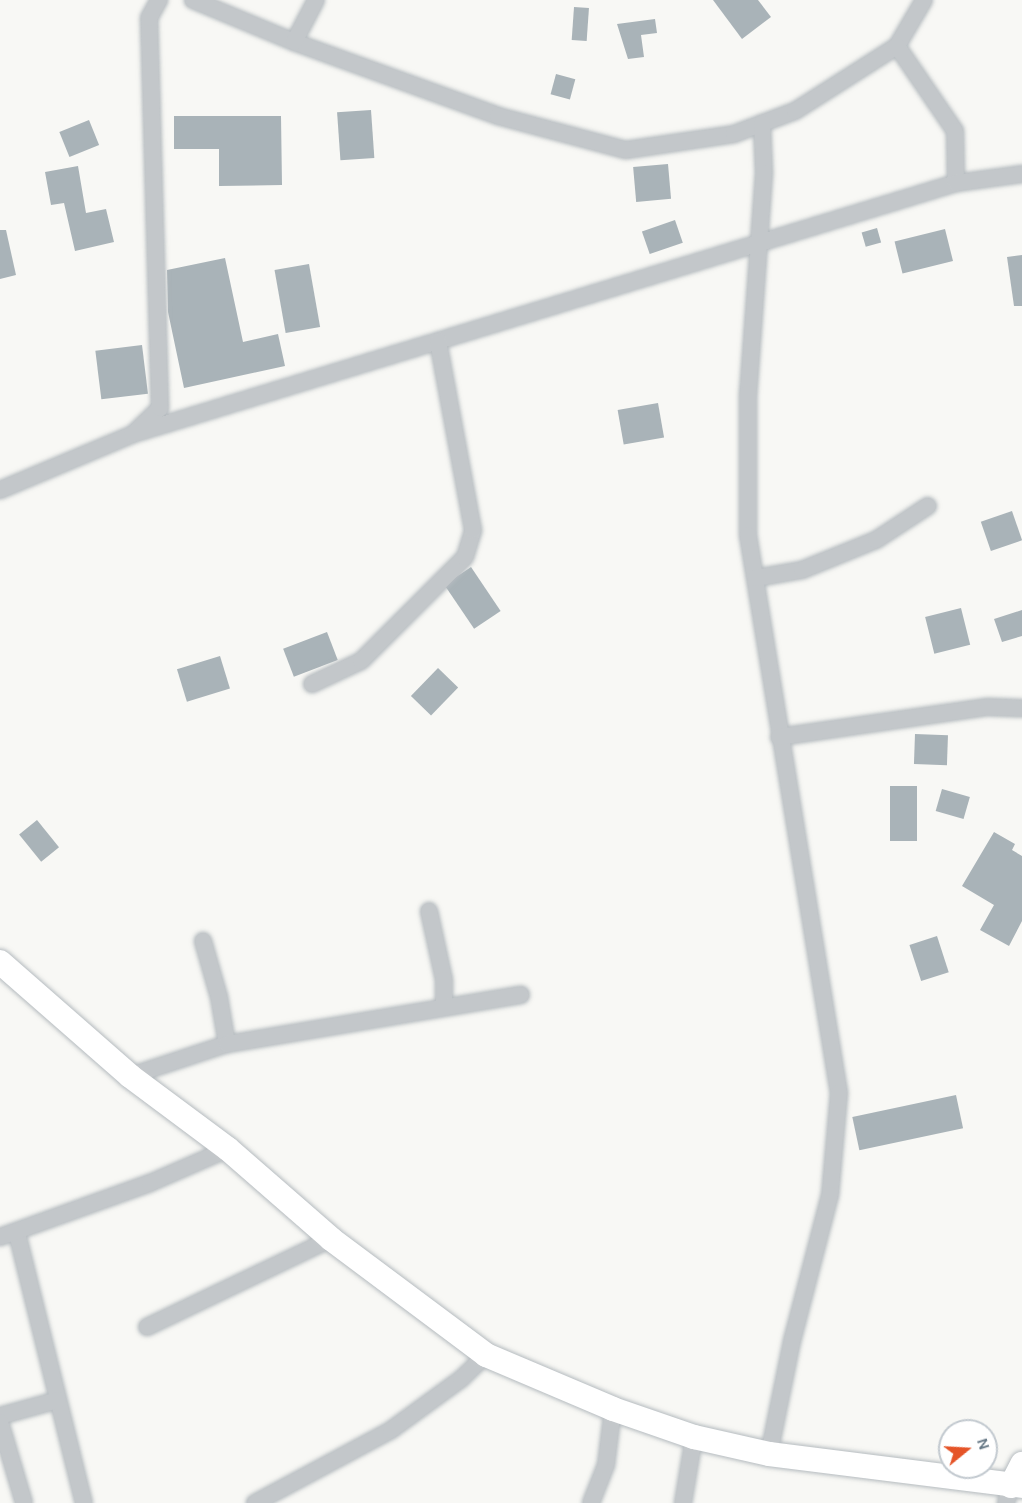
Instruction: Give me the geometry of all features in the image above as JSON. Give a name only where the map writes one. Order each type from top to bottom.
[{"type":"main road","points":[[0,962],[130,1076],[228,1149],[331,1239],[486,1355],[613,1409],[694,1437],[769,1454],[1013,1492],[1022,1464]]},
{"type":"street","points":[[133,434],[160,408],[149,18],[159,0]]},
{"type":"street","points":[[193,0],[294,42],[498,116],[626,150],[734,134],[795,111],[897,46],[924,0]]},
{"type":"street","points":[[294,42],[316,0]]},
{"type":"street","points":[[897,46],[955,131],[957,183]]},
{"type":"street","points":[[762,123],[760,245],[748,406],[748,535],[838,1094],[830,1195],[792,1341],[769,1454]]},
{"type":"street","points":[[0,490],[133,434],[760,245],[957,183],[1022,174]]},
{"type":"street","points":[[312,684],[361,661],[465,557],[473,530],[438,341]]},
{"type":"street","points":[[756,578],[802,570],[876,540],[928,506]]},
{"type":"street","points":[[779,737],[988,707],[1022,708]]},
{"type":"street","points":[[429,911],[444,980],[444,1007]]},
{"type":"street","points":[[203,941],[219,997],[226,1044]]},
{"type":"street","points":[[130,1076],[226,1044],[521,995]]},
{"type":"street","points":[[84,1503],[58,1400],[8,1235],[228,1149]]},
{"type":"street","points":[[147,1327],[331,1239]]},
{"type":"street","points":[[255,1503],[391,1430],[461,1379],[486,1355]]},
{"type":"street","points":[[0,1416],[58,1400]]},
{"type":"street","points":[[591,1503],[606,1465],[613,1409]]},
{"type":"street","points":[[0,1422],[24,1503]]},
{"type":"street","points":[[683,1503],[694,1437]]},
{"type":"building","points":[[713,0],[758,0],[771,17],[742,39]]},
{"type":"building","points":[[574,7],[589,8],[587,41],[572,40]]},
{"type":"building","points":[[655,19],[657,33],[641,35],[644,57],[628,59],[617,24]]},
{"type":"building","points":[[556,74],[575,79],[570,99],[551,94]]},
{"type":"building","points":[[371,110],[374,158],[340,160],[337,112]]},
{"type":"building","points":[[174,116],[281,116],[282,185],[219,186],[219,149],[174,149]]},
{"type":"building","points":[[89,120],[99,145],[69,157],[59,132]]},
{"type":"building","points":[[668,164],[671,199],[636,202],[633,167]]},
{"type":"building","points":[[78,166],[86,213],[106,209],[114,242],[75,251],[64,203],[51,205],[45,172]]},
{"type":"building","points":[[675,220],[683,243],[650,254],[642,231]]},
{"type":"building","points":[[877,228],[881,242],[866,247],[862,232]]},
{"type":"building","points":[[945,229],[953,261],[903,274],[895,242]]},
{"type":"building","points":[[0,230],[6,230],[16,275],[0,279]]},
{"type":"building","points":[[1022,255],[1022,306],[1014,306],[1007,257]]},
{"type":"building","points":[[225,258],[243,342],[278,334],[285,366],[184,388],[168,312],[167,270]]},
{"type":"building","points":[[309,264],[320,327],[286,333],[275,270]]},
{"type":"building","points":[[142,345],[148,394],[101,399],[95,351]]},
{"type":"building","points":[[658,403],[664,437],[624,445],[618,410]]},
{"type":"building","points":[[1012,511],[1022,540],[991,551],[981,522]]},
{"type":"building","points":[[471,567],[501,611],[474,629],[444,585]]},
{"type":"building","points":[[961,608],[970,645],[934,654],[925,617]]},
{"type":"building","points":[[1022,610],[1022,636],[1002,642],[994,619]]},
{"type":"building","points":[[327,632],[338,660],[294,677],[283,649]]},
{"type":"building","points":[[220,656],[230,689],[187,702],[177,669]]},
{"type":"building","points":[[438,668],[458,687],[431,716],[411,696]]},
{"type":"building","points":[[915,734],[948,735],[947,765],[914,764]]},
{"type":"building","points":[[890,786],[917,786],[917,841],[890,841]]},
{"type":"building","points":[[942,789],[970,797],[964,819],[936,811]]},
{"type":"building","points":[[37,820],[59,847],[41,862],[19,834]]},
{"type":"building","points":[[994,832],[1015,844],[1012,850],[1022,856],[1022,921],[1009,946],[980,930],[994,905],[962,886]]},
{"type":"building","points":[[937,936],[949,972],[921,981],[909,945]]},
{"type":"building","points":[[956,1095],[963,1128],[859,1150],[852,1117]]}]
